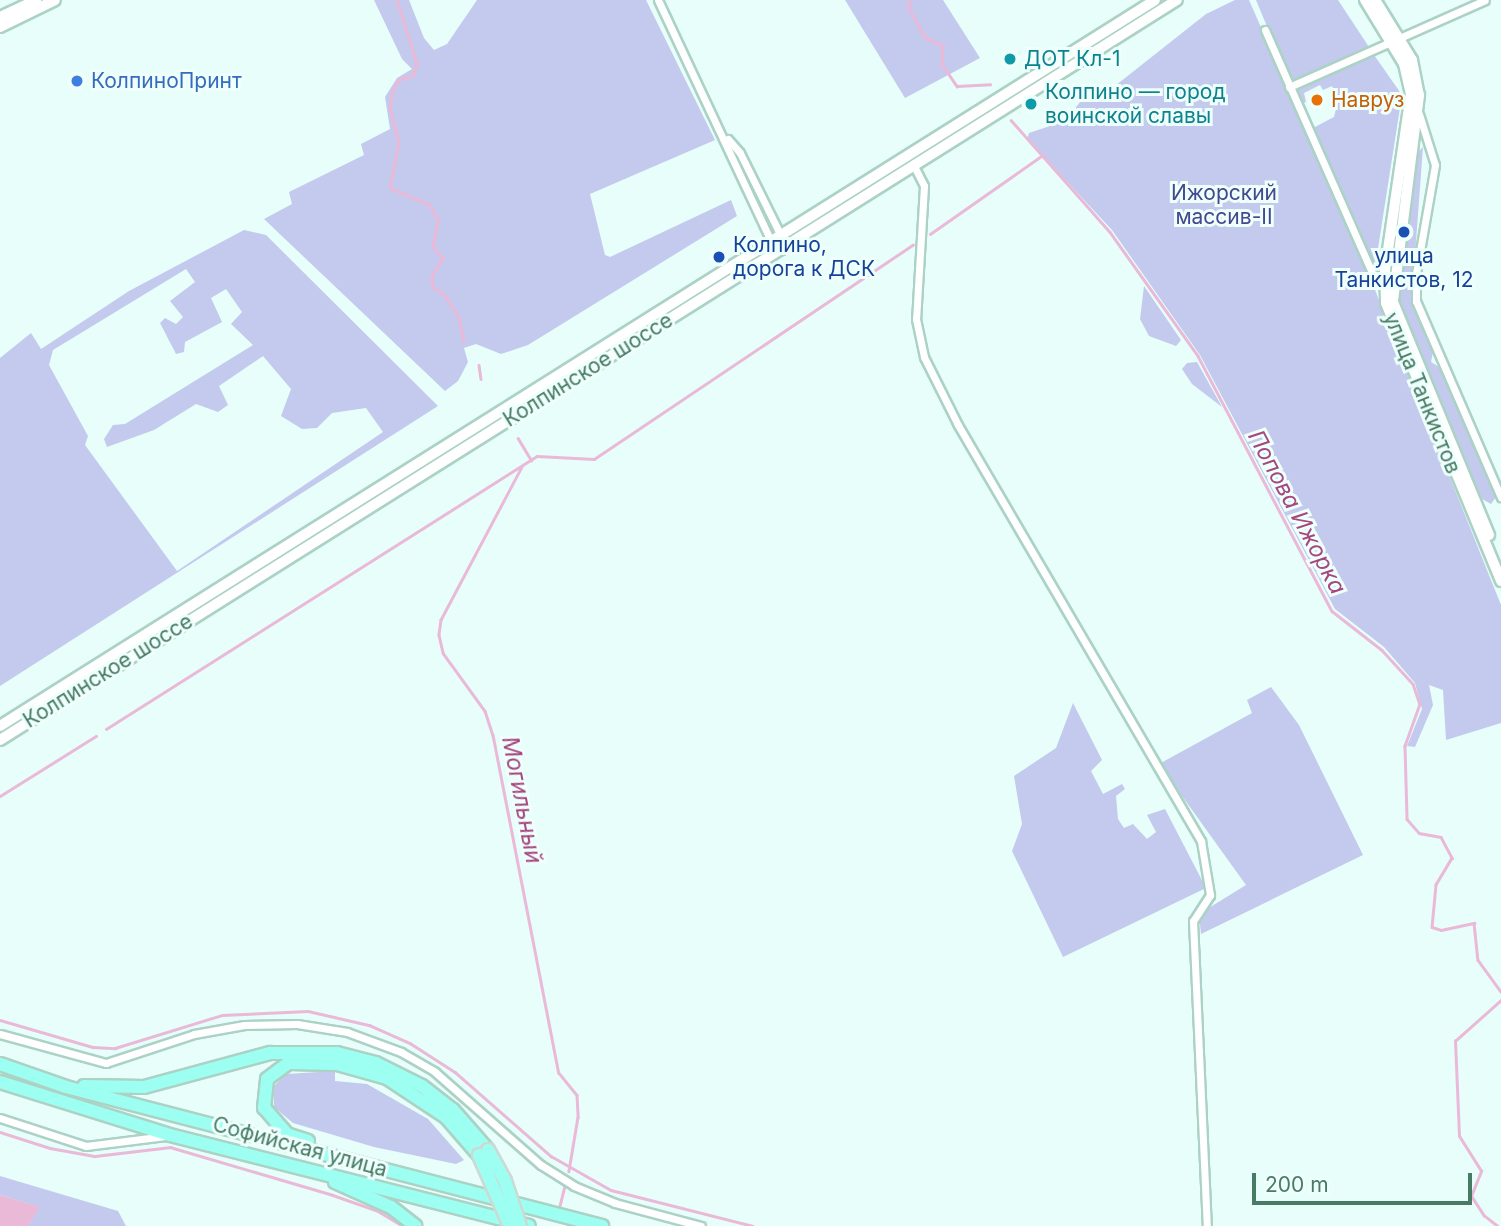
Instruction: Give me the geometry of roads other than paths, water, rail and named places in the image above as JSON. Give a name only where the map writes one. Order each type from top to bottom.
[{"type":"main road","points":[[0,17],[36,0]]},
{"type":"main road","points":[[0,27],[55,0]]},
{"type":"main road","name":"Колпинское шоссе","points":[[0,726],[1155,0]]},
{"type":"main road","name":"Колпинское шоссе","points":[[0,740],[1177,0]]},
{"type":"main road","name":"улица Танкистов","points":[[1365,0],[1418,76],[1417,109],[1392,302],[1501,564]]},
{"type":"main road","name":"улица Танкистов","points":[[1375,0],[1395,40],[1411,94],[1384,286],[1393,325],[1477,534],[1501,579]]},
{"type":"main road","points":[[66,1087],[122,1090],[270,1054],[338,1053],[376,1063],[422,1086],[453,1110],[505,1181],[520,1226]]},
{"type":"main road","points":[[349,1160],[335,1148],[287,1134],[276,1127],[262,1098],[273,1072],[288,1063],[318,1061],[387,1079],[446,1117],[483,1153],[510,1226]]},
{"type":"main road","name":"Софийская улица","points":[[0,1064],[66,1087],[602,1226]]},
{"type":"main road","name":"Софийская улица","points":[[0,1082],[170,1135],[529,1226]]},
{"type":"main road","points":[[300,1166],[374,1198],[415,1226]]},
{"type":"street","points":[[658,0],[782,250]]},
{"type":"street","points":[[1289,86],[1485,0]]},
{"type":"street","points":[[1265,30],[1375,279],[1384,286]]},
{"type":"street","points":[[1417,109],[1435,165],[1415,281],[1416,300],[1501,497]]},
{"type":"street","points":[[725,135],[740,153],[776,238]]},
{"type":"street","points":[[914,166],[924,186],[916,319],[924,357],[958,425],[1201,841],[1210,895],[1192,921],[1207,1226]]},
{"type":"street","points":[[0,1034],[106,1063],[231,1026],[297,1024],[347,1032],[401,1052],[435,1072],[533,1159],[574,1186],[614,1203],[701,1226]]},
{"type":"street","points":[[0,1118],[86,1146],[170,1135]]},
{"type":"waterway","name":"Могильный","points":[[397,0],[417,64],[413,76],[399,80],[393,91],[390,107],[399,142],[390,188],[430,205],[438,220],[433,247],[443,258],[432,276],[433,287],[445,295],[459,317],[464,342]]},
{"type":"waterway","name":"Попова Ижорка","points":[[911,0],[908,6],[926,38],[943,46],[942,64],[957,86],[990,84]]},
{"type":"waterway","name":"Попова Ижорка","points":[[1011,120],[1110,232],[1198,356],[1332,611],[1382,650],[1413,684],[1420,704],[1405,746],[1407,819],[1419,833],[1441,837],[1452,858],[1436,885],[1432,927],[1441,930],[1474,923],[1478,960],[1501,992]]},
{"type":"waterway","points":[[930,234],[1040,157]]},
{"type":"waterway","points":[[106,729],[537,456],[594,459],[913,245]]},
{"type":"waterway","points":[[479,365],[481,379]]},
{"type":"waterway","points":[[518,438],[531,460]]},
{"type":"waterway","name":"Могильный","points":[[522,467],[441,620],[439,635],[443,653],[485,711],[493,735],[559,1073],[577,1095],[578,1117],[569,1171]]},
{"type":"waterway","points":[[0,796],[96,736]]},
{"type":"waterway","name":"Попова Ижорка","points":[[1497,1226],[1484,1216],[1471,1196],[1481,1171],[1459,1136],[1455,1041],[1501,1000]]},
{"type":"waterway","points":[[0,1020],[93,1047],[115,1048],[222,1015],[308,1011],[369,1025],[410,1043],[455,1072],[551,1156],[611,1190],[753,1226]]},
{"type":"waterway","points":[[0,1132],[50,1148],[95,1156],[170,1147],[330,1194],[378,1211],[403,1226]]},
{"type":"waterway","points":[[559,1208],[564,1188]]},
{"type":"place","name":"ДОТ Кл-1","points":[[1010,59]]},
{"type":"place","name":"КолпиноПринт","points":[[77,81]]},
{"type":"place","name":"Навруз","points":[[1317,100]]},
{"type":"place","name":"Колпино — город воинской славы","points":[[1031,104]]},
{"type":"place","name":"улица Танкистов, 12","points":[[1404,232]]},
{"type":"place","name":"Колпино, дорога к ДСК","points":[[719,257]]},
{"type":"park label","name":"Ижорский массив-II","points":[[1224,205]]}]
